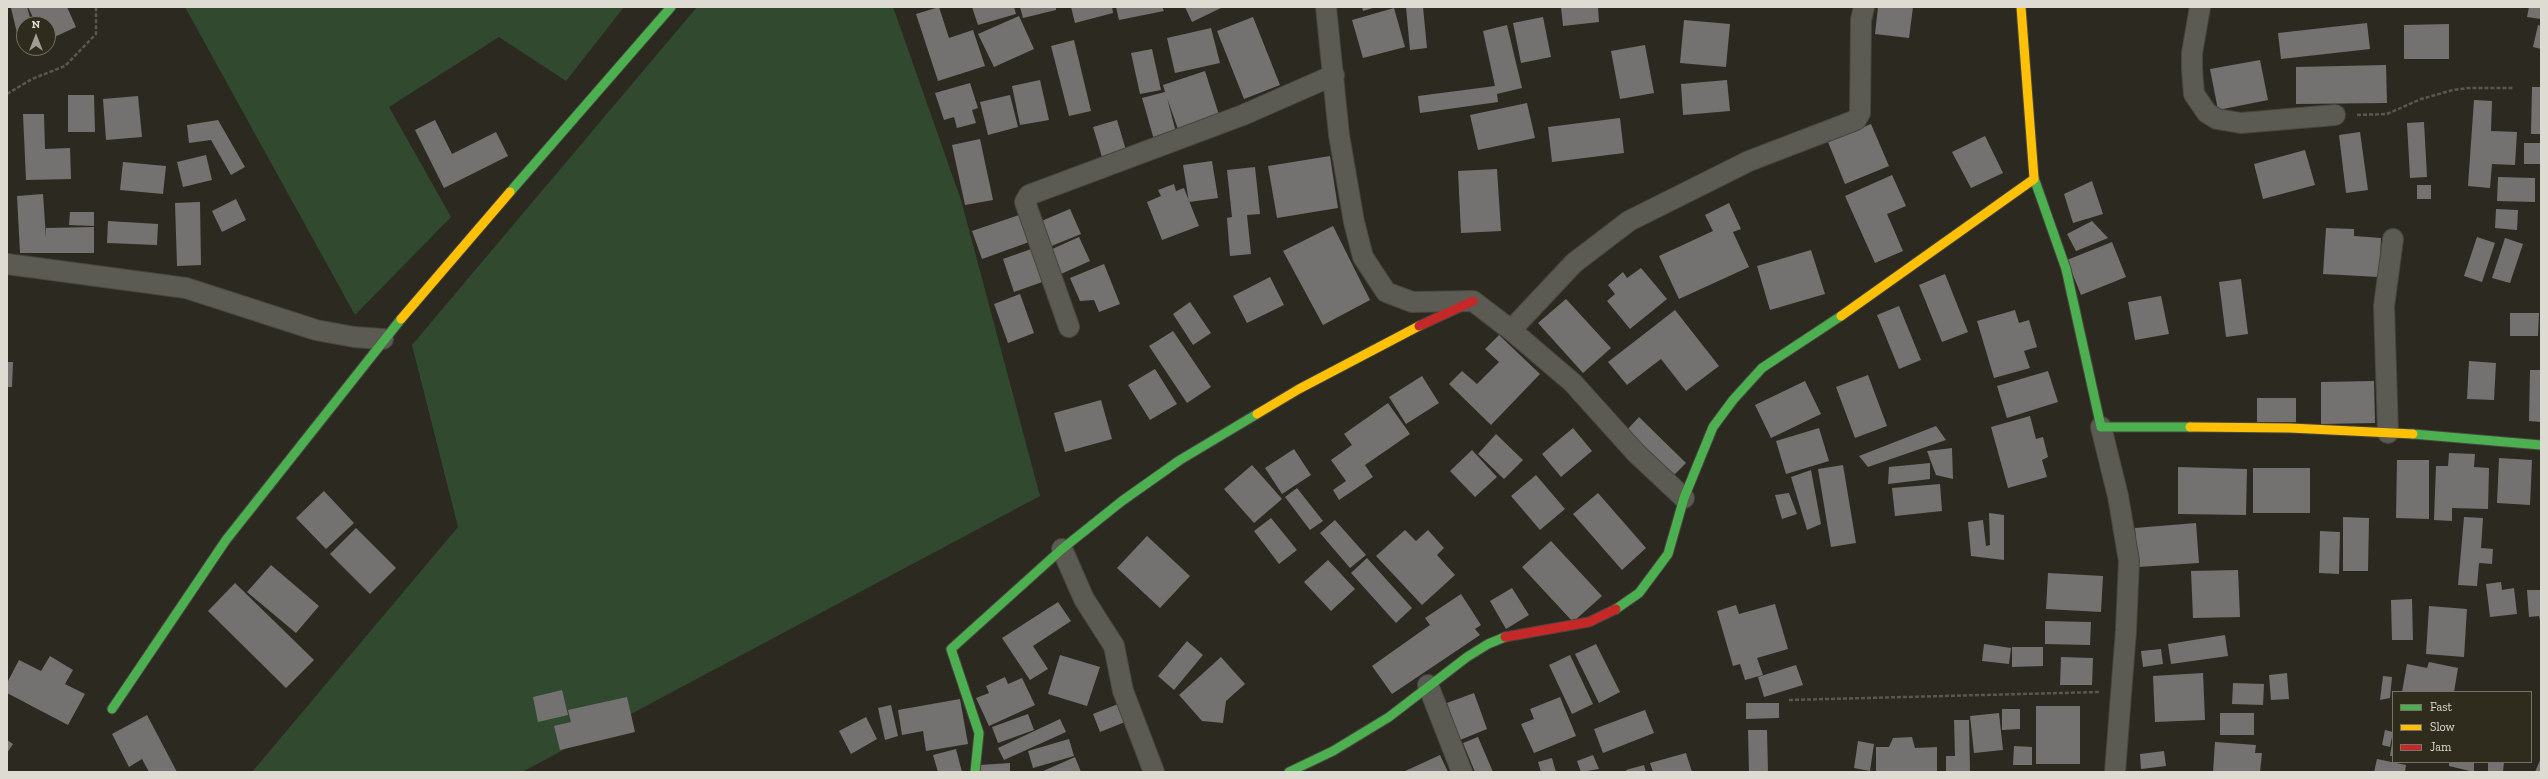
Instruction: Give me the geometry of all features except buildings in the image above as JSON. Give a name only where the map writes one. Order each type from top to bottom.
[{"type":"street","points":[[112,709],[226,540],[383,339],[672,7]]},
{"type":"street","points":[[1326,7],[1339,135],[1354,222],[1363,257],[1386,292],[1412,302],[1473,300],[1511,330],[1573,384],[1636,453],[1684,498]]},
{"type":"street","points":[[1511,330],[1574,263],[1629,221],[1749,161],[1856,120],[1860,113],[1861,20],[1864,7]]},
{"type":"street","points":[[2021,7],[2034,180],[2066,269],[2118,496],[2129,561],[2115,772]]},
{"type":"street","points":[[2200,7],[2192,53],[2192,69],[2194,94],[2207,113],[2217,119],[2241,123],[2335,115]]},
{"type":"street","points":[[1069,327],[1025,202],[1029,195],[1243,115],[1334,75]]},
{"type":"street","points":[[1289,772],[1333,751],[1389,717],[1428,685],[1488,644],[1513,634],[1589,622],[1617,608],[1639,593],[1668,554],[1684,498],[1714,427],[1733,400],[1762,368],[1870,296],[2034,180]]},
{"type":"street","points":[[2388,433],[2384,306],[2393,239]]},
{"type":"street","points":[[7,264],[100,278],[186,288],[316,330],[354,337],[383,339]]},
{"type":"street","points":[[975,772],[979,733],[951,649],[1004,604],[1062,549],[1122,501],[1180,460],[1299,390],[1426,322],[1473,300]]},
{"type":"street","points":[[2101,427],[2290,428],[2467,436],[2541,445]]},
{"type":"street","points":[[1062,549],[1084,599],[1114,646],[1123,691],[1154,772]]},
{"type":"street","points":[[1428,685],[1462,772]]},
{"type":"path","points":[[7,94],[32,79],[65,66],[96,34],[96,7]]},
{"type":"path","points":[[2335,115],[2387,114],[2420,99],[2468,88],[2514,88]]},
{"type":"path","points":[[1789,700],[2121,691]]},
{"type":"green space","points":[[185,7],[624,7],[566,81],[499,37],[389,107],[451,217],[355,315]]},
{"type":"green space","points":[[697,7],[893,7],[961,200],[1040,496],[522,772],[252,772],[458,527],[412,345]]},
{"type":"traffic: fast","points":[[510,192],[671,7]]},
{"type":"traffic: fast","points":[[2034,178],[2066,269],[2101,427],[2190,427]]},
{"type":"traffic: fast","points":[[1616,609],[1639,593],[1668,554],[1684,498],[1713,427],[1733,400],[1762,368],[1841,316]]},
{"type":"traffic: fast","points":[[112,709],[226,540],[401,319]]},
{"type":"traffic: fast","points":[[975,772],[979,733],[951,649],[1062,549],[1122,501],[1180,460],[1257,414]]},
{"type":"traffic: fast","points":[[2413,434],[2541,445]]},
{"type":"traffic: fast","points":[[1289,772],[1333,751],[1389,717],[1467,657],[1488,644],[1505,637]]},
{"type":"traffic: slow","points":[[2021,7],[2034,178]]},
{"type":"traffic: slow","points":[[1841,316],[2034,179]]},
{"type":"traffic: slow","points":[[401,319],[510,192]]},
{"type":"traffic: slow","points":[[1257,414],[1299,389],[1419,326]]},
{"type":"traffic: slow","points":[[2190,427],[2290,428],[2413,434]]},
{"type":"traffic: jam","points":[[1419,326],[1473,301]]},
{"type":"traffic: jam","points":[[1505,637],[1589,622],[1616,609]]}]
